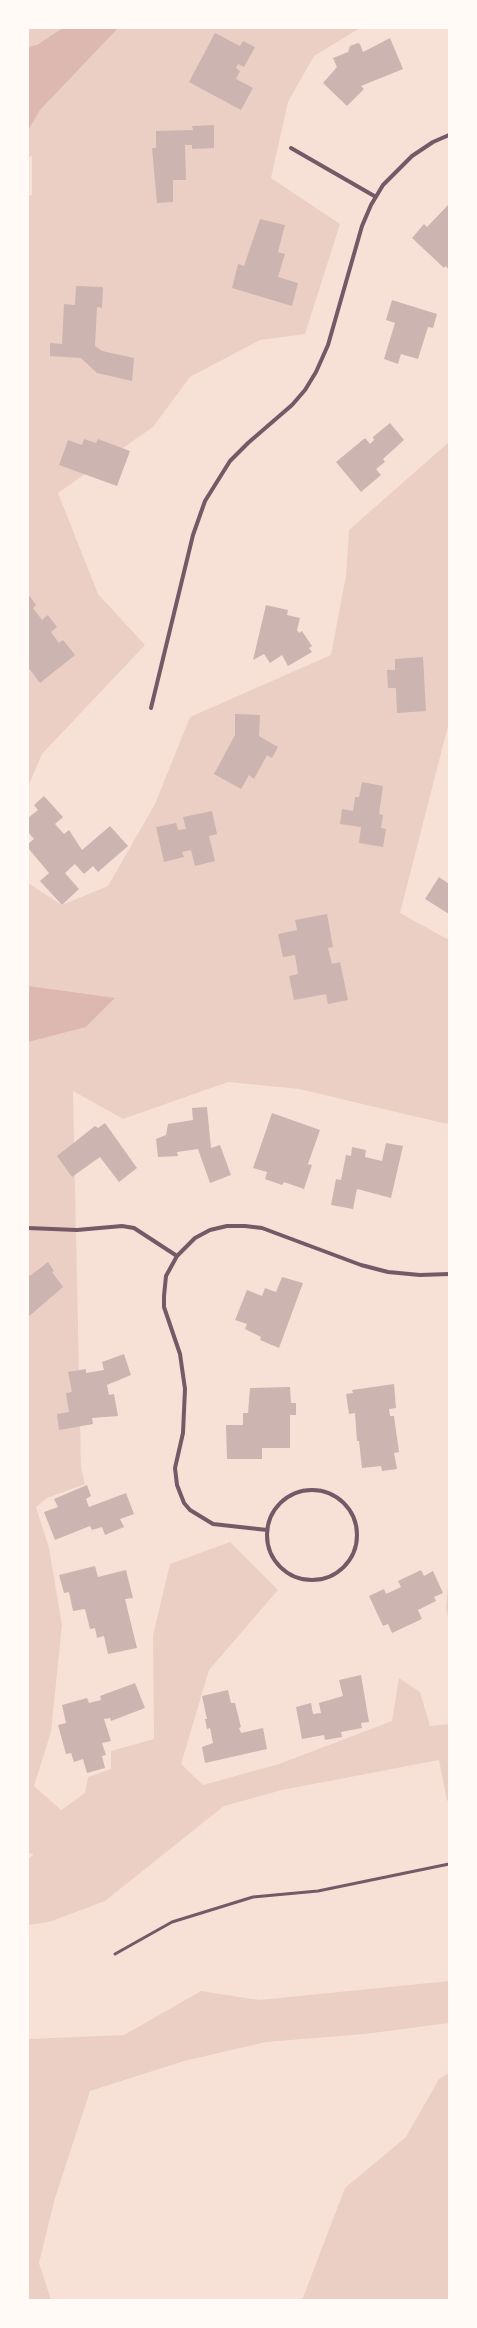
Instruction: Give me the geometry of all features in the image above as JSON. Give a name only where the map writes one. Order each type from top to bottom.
[{"type":"street","points":[[151,708],[193,534],[202,508],[214,485],[230,461],[248,443],[292,405],[305,390],[316,372],[328,345],[362,226],[376,196],[400,165],[433,142],[449,135]]},
{"type":"street","points":[[291,148],[376,196]]},
{"type":"street","points":[[28,1228],[77,1230],[122,1226],[134,1228],[177,1256]]},
{"type":"street","points":[[268,1530],[213,1524],[190,1510],[178,1490],[175,1468],[183,1433],[185,1389],[180,1354],[164,1307],[166,1276],[177,1256],[192,1241],[210,1230],[227,1226],[245,1226],[262,1228],[361,1265],[388,1272],[420,1275],[449,1274]]},
{"type":"street","points":[[303,1491],[324,1492],[342,1501],[351,1512],[358,1532],[357,1545],[352,1558],[337,1573],[324,1579],[304,1579],[285,1571],[275,1561],[268,1546],[268,1530],[271,1516],[284,1500],[303,1491]]},
{"type":"lane","points":[[115,1954],[172,1922],[253,1897],[318,1891],[449,1864]]},
{"type":"shaded area","points":[[28,28],[360,28],[314,56],[288,102],[271,178],[340,224],[305,334],[260,340],[190,377],[153,427],[58,493],[98,594],[145,645],[42,754],[28,787],[28,196],[32,195],[32,155],[28,159]]},
{"type":"shaded area","points":[[63,28],[118,28],[40,110],[28,130],[28,47],[37,45]]},
{"type":"shaded area","points":[[449,442],[449,722],[400,913],[449,940],[449,1120],[447,1124],[299,1089],[228,1082],[123,1119],[73,1091],[81,1468],[85,1484],[47,1498],[36,1507],[49,1548],[62,1625],[51,1732],[34,1786],[61,1810],[85,1793],[88,1777],[111,1769],[111,1751],[154,1739],[153,1635],[170,1564],[230,1542],[278,1590],[209,1670],[181,1764],[203,1785],[279,1764],[392,1721],[399,1678],[420,1692],[430,1726],[449,1724],[449,1800],[447,1801],[439,1760],[282,1790],[224,1806],[105,1901],[49,1922],[28,1925],[28,1859],[34,1854],[28,1853],[28,883],[62,905],[108,886],[155,804],[190,717],[331,655],[346,576],[349,530]]},
{"type":"shaded area","points":[[28,986],[115,998],[86,1027],[28,1042]]},
{"type":"shaded area","points":[[449,1575],[449,1623],[446,1607]]},
{"type":"shaded area","points":[[449,1981],[449,2023],[365,2034],[266,2042],[184,2061],[90,2091],[55,2198],[39,2263],[51,2300],[28,2300],[28,2039],[124,2035],[201,1991],[259,2000]]},
{"type":"shaded area","points":[[449,2073],[449,2300],[302,2300],[345,2188],[406,2137],[439,2079]]},
{"type":"building","points":[[215,33],[240,46],[243,41],[255,47],[244,67],[238,64],[236,68],[240,71],[236,79],[253,88],[241,110],[189,82]]},
{"type":"building","points":[[390,38],[403,69],[361,86],[364,89],[347,106],[323,83],[337,67],[333,58],[348,52],[350,46],[358,43],[360,44],[363,52]]},
{"type":"building","points":[[214,125],[214,148],[192,149],[192,145],[185,145],[186,180],[173,180],[173,202],[157,203],[152,148],[156,148],[156,131],[193,130],[192,126]]},
{"type":"building","points":[[448,205],[449,269],[445,266],[444,268],[412,238],[424,224],[427,227]]},
{"type":"building","points":[[260,219],[285,225],[278,252],[285,254],[278,277],[298,283],[292,306],[232,288],[238,264],[244,266]]},
{"type":"building","points":[[76,286],[103,287],[102,308],[97,307],[95,346],[102,351],[134,358],[132,381],[97,373],[81,358],[50,356],[50,343],[62,344],[64,304],[75,305]]},
{"type":"building","points":[[392,300],[437,314],[433,328],[428,327],[418,359],[401,354],[398,364],[384,359],[395,323],[386,320]]},
{"type":"building","points":[[390,423],[404,440],[383,459],[385,462],[376,469],[381,475],[361,492],[336,462],[365,438],[370,444],[374,440],[373,437]]},
{"type":"building","points":[[84,439],[96,443],[98,439],[130,451],[117,486],[59,465],[68,440],[82,445]]},
{"type":"building","points":[[28,594],[36,605],[33,608],[42,620],[48,615],[57,627],[51,632],[59,643],[63,640],[75,655],[40,683],[28,667]]},
{"type":"building","points":[[266,605],[288,610],[287,615],[300,618],[297,630],[299,633],[302,631],[312,646],[309,648],[312,652],[288,666],[282,655],[270,663],[264,654],[253,660]]},
{"type":"building","points":[[423,657],[426,711],[397,713],[396,688],[388,688],[387,670],[395,670],[395,659]]},
{"type":"building","points":[[235,714],[260,715],[259,736],[278,747],[272,758],[267,755],[254,779],[249,775],[241,789],[214,774],[235,735]]},
{"type":"building","points":[[362,782],[383,786],[379,814],[383,815],[381,828],[386,829],[383,847],[359,843],[361,827],[340,824],[342,809],[353,811],[355,797],[359,797]]},
{"type":"building","points":[[44,796],[63,817],[55,824],[64,834],[69,830],[82,850],[110,826],[128,846],[98,872],[93,866],[84,874],[75,864],[65,873],[79,889],[62,905],[40,881],[49,873],[28,848],[28,844],[34,839],[28,832],[28,818],[38,810],[34,805]]},
{"type":"building","points":[[212,811],[217,834],[209,836],[215,861],[195,866],[191,850],[182,852],[184,857],[164,862],[156,827],[176,823],[178,830],[186,829],[183,817]]},
{"type":"building","points":[[439,877],[449,884],[449,914],[425,899]]},
{"type":"building","points":[[327,914],[333,947],[328,948],[332,964],[340,962],[348,1000],[328,1004],[326,994],[294,1000],[289,976],[298,974],[295,955],[283,957],[278,934],[297,930],[295,920]]},
{"type":"building","points":[[207,1107],[211,1148],[220,1145],[231,1175],[210,1183],[198,1149],[177,1152],[178,1156],[158,1157],[156,1139],[166,1135],[168,1124],[193,1120],[192,1108]]},
{"type":"building","points":[[272,1113],[320,1130],[308,1164],[312,1165],[304,1189],[284,1182],[282,1185],[265,1179],[267,1172],[253,1168]]},
{"type":"building","points":[[105,1123],[137,1168],[119,1182],[100,1157],[72,1177],[57,1156],[95,1126],[98,1128]]},
{"type":"building","points":[[386,1143],[403,1146],[391,1198],[357,1189],[353,1209],[331,1205],[336,1179],[341,1180],[346,1155],[351,1156],[352,1147],[366,1150],[365,1157],[382,1161]]},
{"type":"building","points":[[48,1262],[54,1271],[52,1272],[63,1287],[28,1317],[28,1273],[30,1276]]},
{"type":"building","points":[[282,1277],[303,1283],[279,1348],[260,1340],[261,1337],[245,1329],[247,1324],[235,1320],[247,1290],[262,1296],[265,1288],[276,1292]]},
{"type":"building","points":[[124,1354],[131,1375],[107,1385],[109,1395],[114,1394],[118,1416],[92,1418],[93,1424],[59,1430],[57,1414],[69,1412],[66,1393],[72,1392],[68,1372],[86,1369],[86,1373],[104,1370],[102,1362]]},
{"type":"building","points":[[394,1384],[396,1408],[389,1409],[390,1416],[394,1416],[399,1452],[394,1453],[397,1469],[382,1471],[381,1466],[362,1468],[359,1441],[357,1441],[355,1413],[349,1414],[346,1394],[353,1393],[352,1390]]},
{"type":"building","points":[[290,1387],[291,1403],[296,1403],[296,1415],[290,1415],[290,1448],[262,1448],[262,1459],[227,1459],[226,1425],[243,1425],[243,1413],[248,1413],[250,1388]]},
{"type":"building","points":[[87,1485],[91,1496],[86,1499],[89,1507],[126,1493],[134,1514],[120,1519],[124,1527],[105,1535],[102,1527],[92,1530],[90,1526],[55,1540],[44,1512],[58,1507],[54,1499]]},
{"type":"building","points":[[95,1566],[98,1577],[126,1570],[133,1598],[125,1599],[137,1648],[108,1654],[104,1636],[97,1638],[95,1628],[90,1629],[85,1609],[73,1611],[69,1592],[64,1593],[59,1575]]},
{"type":"building","points":[[421,1570],[424,1576],[433,1571],[443,1593],[434,1597],[436,1601],[418,1610],[422,1619],[392,1633],[388,1624],[383,1626],[369,1596],[384,1589],[386,1594],[401,1587],[398,1581]]},
{"type":"building","points":[[361,1675],[369,1722],[361,1723],[362,1728],[341,1732],[342,1737],[325,1740],[324,1735],[302,1739],[296,1707],[311,1703],[313,1714],[321,1713],[319,1703],[343,1696],[339,1680]]},
{"type":"building","points":[[135,1683],[145,1708],[111,1721],[110,1718],[104,1719],[111,1741],[102,1743],[106,1755],[102,1756],[105,1768],[87,1773],[83,1759],[74,1762],[71,1753],[66,1754],[58,1725],[66,1723],[62,1705],[87,1698],[89,1703],[101,1700],[100,1696]]},
{"type":"building","points":[[228,1690],[231,1703],[235,1703],[241,1733],[263,1728],[267,1749],[205,1763],[202,1747],[213,1743],[210,1728],[207,1729],[205,1719],[207,1719],[202,1696]]}]
